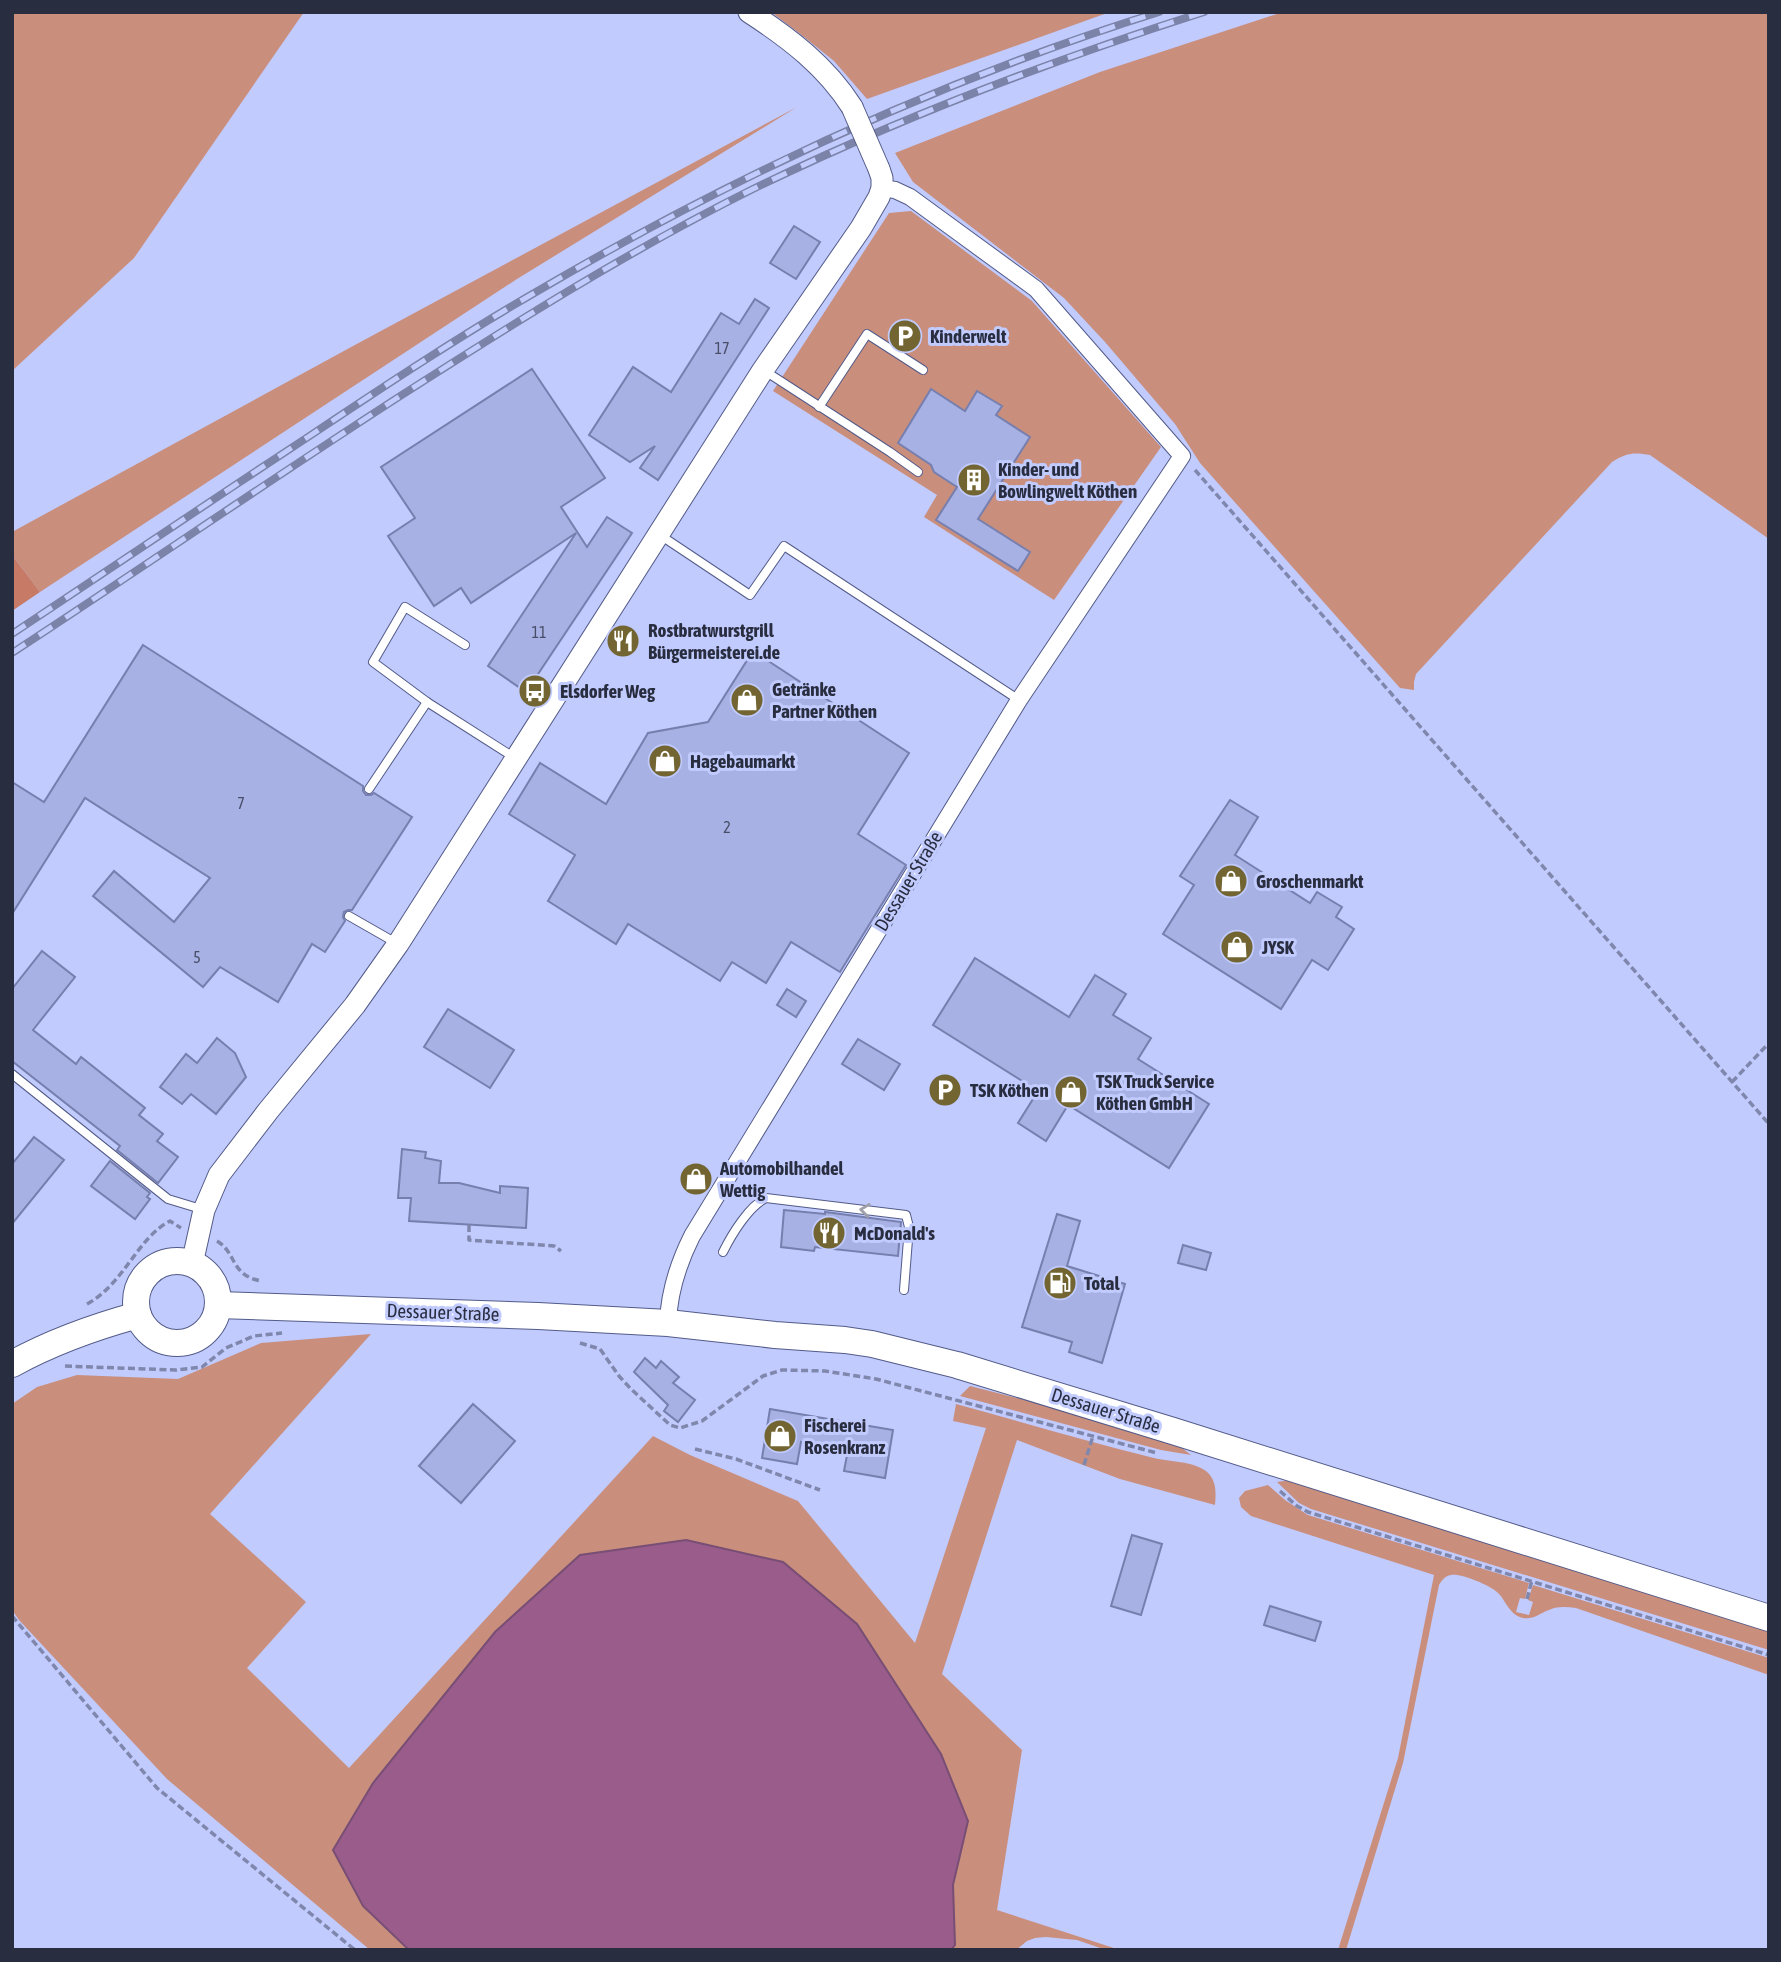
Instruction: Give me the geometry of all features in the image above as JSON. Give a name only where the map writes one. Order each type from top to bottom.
[{"type":"main road","points":[[174,1261],[192,1264],[206,1273],[216,1288],[218,1305],[215,1319],[206,1331],[188,1342],[178,1343],[158,1338],[149,1332],[138,1315],[136,1296],[149,1272],[174,1261]]},
{"type":"main road","name":"Dessauer Straße","points":[[218,1305],[525,1315],[668,1323],[872,1344],[957,1365],[1769,1618]]},
{"type":"main road","points":[[12,1364],[75,1335],[138,1315]]},
{"type":"street","points":[[749,12],[818,64],[844,94],[852,107],[880,178],[1036,289],[1182,456]]},
{"type":"street","points":[[192,1264],[204,1210],[219,1175],[355,1005],[398,944],[764,370],[849,247],[872,209],[880,178]]},
{"type":"street","name":"Dessauer Straße","points":[[668,1323],[670,1294],[683,1253],[692,1236],[1019,700],[1182,456]]},
{"type":"lane","points":[[819,407],[867,334],[923,370]]},
{"type":"lane","points":[[764,370],[918,472]]},
{"type":"lane","points":[[658,534],[750,595],[784,546],[1019,700]]},
{"type":"lane","points":[[465,645],[405,607],[373,662],[427,702],[515,758]]},
{"type":"lane","points":[[369,789],[427,702]]},
{"type":"lane","points":[[349,915],[398,944]]},
{"type":"lane","points":[[12,1074],[168,1199],[204,1210]]},
{"type":"lane","points":[[723,1252],[757,1202],[766,1198],[906,1215],[909,1227],[904,1290]]},
{"type":"path","points":[[1182,456],[1769,1124]]},
{"type":"path","points":[[1732,1082],[1769,1043]]},
{"type":"path","points":[[469,1225],[468,1240],[554,1246],[561,1251]]},
{"type":"path","points":[[54,1370],[67,1365],[176,1370],[202,1367],[226,1348],[254,1336],[282,1333]]},
{"type":"path","points":[[577,1342],[600,1349],[631,1389],[670,1425],[680,1428],[702,1421],[763,1376],[782,1370],[825,1371],[876,1379],[1160,1454]]},
{"type":"path","points":[[1084,1465],[1093,1436]]},
{"type":"path","points":[[695,1449],[736,1460],[820,1490]]},
{"type":"path","points":[[1281,1491],[1308,1512],[1769,1655]]},
{"type":"path","points":[[1527,1599],[1532,1580]]},
{"type":"path","points":[[12,1616],[156,1788],[355,1950]]},
{"type":"shaded area","points":[[12,12],[304,12],[134,258],[12,371]]},
{"type":"shaded area","points":[[771,12],[1110,12],[867,99],[834,61]]},
{"type":"shaded area","points":[[1283,12],[1769,12],[1769,539],[1650,455],[1626,455],[1612,462],[1416,674],[1414,690],[1400,688],[1200,463],[1175,424],[1064,298],[913,182],[895,153],[1100,72]]},
{"type":"shaded area","points":[[797,107],[517,279],[40,592],[12,555],[12,532]]},
{"type":"shaded area","points":[[911,211],[1032,301],[1161,447],[1054,600],[924,517],[937,495],[773,391],[889,213]]},
{"type":"shaded area","points":[[12,555],[40,592],[12,611]]},
{"type":"shaded area","points":[[371,1334],[210,1514],[306,1602],[247,1668],[349,1768],[653,1436],[690,1455],[798,1501],[915,1643],[986,1428],[953,1421],[956,1404],[1129,1452],[1194,1465],[1206,1471],[1214,1483],[1215,1505],[1120,1479],[1017,1440],[942,1674],[1022,1750],[997,1910],[1120,1950],[1106,1950],[1077,1940],[1046,1937],[1027,1941],[1016,1950],[951,1950],[955,1945],[953,1885],[968,1821],[941,1753],[857,1624],[783,1562],[496,1632],[373,1783],[333,1850],[409,1950],[370,1950],[167,1779],[12,1610],[12,1404],[37,1387],[77,1375],[178,1379],[261,1343]]},
{"type":"shaded area","points":[[970,1386],[1104,1420],[1178,1445],[1191,1455],[1161,1450],[960,1396]]},
{"type":"shaded area","points":[[1291,1480],[1769,1629],[1769,1650],[1311,1509],[1299,1503],[1277,1482]]},
{"type":"shaded area","points":[[1268,1485],[1308,1515],[1529,1583],[1525,1599],[1520,1598],[1516,1612],[1529,1615],[1533,1602],[1528,1600],[1533,1585],[1769,1658],[1769,1675],[1576,1608],[1556,1608],[1523,1618],[1514,1614],[1497,1592],[1488,1586],[1461,1576],[1445,1577],[1439,1585],[1403,1763],[1346,1950],[1338,1950],[1398,1758],[1434,1575],[1251,1516],[1241,1507],[1239,1498],[1245,1491]]},
{"type":"shaded area","points":[[686,1540],[783,1562],[857,1624],[941,1754],[968,1821],[953,1885],[955,1945],[951,1950],[409,1950],[363,1906],[333,1850],[373,1783],[495,1632],[580,1555]]},
{"type":"building","points":[[794,226],[820,242],[796,279],[770,263]]},
{"type":"building","points":[[755,299],[769,308],[658,480],[640,468],[655,446],[630,462],[589,435],[633,367],[671,392],[721,313],[739,324]]},
{"type":"building","points":[[532,369],[605,478],[561,507],[587,547],[607,517],[632,533],[526,692],[488,666],[576,533],[471,603],[461,588],[434,606],[388,536],[415,518],[381,467]]},
{"type":"building","name":"Kinder- und Bowlingwelt Köthen","points":[[931,389],[965,411],[977,391],[1002,406],[996,415],[1030,437],[978,519],[1030,552],[1018,571],[936,520],[957,487],[898,443]]},
{"type":"building","points":[[143,645],[363,786],[366,795],[374,793],[412,817],[352,910],[344,912],[345,921],[325,952],[312,944],[278,1002],[220,967],[203,987],[93,896],[114,871],[174,922],[210,878],[85,798],[12,914],[12,782],[44,802]]},
{"type":"building","points":[[753,651],[909,753],[858,834],[906,865],[840,972],[791,942],[766,983],[732,962],[720,981],[628,924],[616,944],[548,901],[575,855],[509,814],[540,763],[606,804],[648,733],[708,722]]},
{"type":"building","points":[[1230,800],[1258,817],[1235,855],[1310,903],[1317,892],[1342,907],[1336,917],[1354,929],[1328,970],[1312,960],[1281,1009],[1163,934],[1194,885],[1180,876]]},
{"type":"building","points":[[42,951],[75,977],[33,1030],[76,1064],[81,1057],[145,1108],[139,1115],[163,1134],[157,1141],[178,1157],[158,1183],[117,1150],[120,1146],[12,1061],[12,989]]},
{"type":"building","points":[[975,958],[1069,1017],[1095,975],[1126,994],[1113,1015],[1151,1038],[1138,1059],[1209,1104],[1169,1168],[1068,1105],[1046,1141],[1018,1123],[1038,1091],[933,1025]]},
{"type":"building","points":[[787,989],[806,1001],[796,1017],[777,1005]]},
{"type":"building","points":[[448,1009],[514,1050],[490,1088],[424,1047]]},
{"type":"building","points":[[217,1038],[235,1053],[246,1077],[216,1114],[191,1094],[182,1104],[160,1087],[186,1054],[197,1063]]},
{"type":"building","points":[[858,1039],[900,1064],[884,1090],[842,1064]]},
{"type":"building","points":[[34,1137],[64,1160],[12,1224],[12,1164]]},
{"type":"building","points":[[402,1149],[426,1152],[425,1158],[441,1161],[439,1183],[459,1183],[500,1193],[500,1186],[528,1188],[526,1228],[409,1221],[411,1198],[398,1198]]},
{"type":"building","points":[[110,1161],[150,1193],[147,1197],[150,1199],[135,1219],[91,1186]]},
{"type":"building","name":"McDonald's","points":[[784,1210],[825,1212],[901,1222],[898,1256],[815,1247],[814,1251],[781,1247]]},
{"type":"building","points":[[1057,1214],[1080,1221],[1067,1266],[1125,1284],[1102,1363],[1069,1352],[1072,1342],[1022,1327]]},
{"type":"building","points":[[1183,1245],[1211,1253],[1206,1270],[1178,1263]]},
{"type":"building","points":[[645,1358],[656,1368],[661,1361],[679,1377],[673,1383],[695,1400],[678,1422],[664,1411],[668,1405],[634,1372]]},
{"type":"building","points":[[473,1404],[515,1441],[461,1503],[419,1466]]},
{"type":"building","points":[[770,1409],[893,1430],[885,1478],[844,1471],[848,1450],[801,1442],[797,1464],[762,1458]]},
{"type":"building","points":[[1132,1535],[1162,1544],[1141,1615],[1111,1606]]},
{"type":"building","points":[[1270,1606],[1321,1622],[1315,1641],[1264,1625]]},
{"type":"railway","points":[[12,634],[421,363],[507,309],[685,209],[839,134],[918,100],[997,68],[1159,12]]},
{"type":"railway","points":[[12,653],[438,372],[570,290],[706,213],[863,138],[975,92],[1204,12]]},
{"type":"place","name":"Kinderwelt","points":[[905,336]]},
{"type":"place","name":"Kinder- und Bowlingwelt Köthen","points":[[974,480]]},
{"type":"place","name":"Rostbratwurstgrill Bürgermeisterei.de","points":[[623,641]]},
{"type":"place","name":"Elsdorfer Weg","points":[[535,691]]},
{"type":"place","name":"Getränke Partner Köthen","points":[[747,700]]},
{"type":"place","name":"Hagebaumarkt","points":[[665,761]]},
{"type":"place","name":"Groschenmarkt","points":[[1231,881]]},
{"type":"place","name":"JYSK","points":[[1237,947]]},
{"type":"place","name":"TSK Köthen","points":[[945,1090]]},
{"type":"place","name":"TSK Truck Service Köthen GmbH","points":[[1071,1092]]},
{"type":"place","name":"Automobilhandel Wettig","points":[[696,1179]]},
{"type":"place","name":"McDonald's","points":[[829,1233]]},
{"type":"place","name":"Total","points":[[1060,1283]]},
{"type":"place","name":"Fischerei Rosenkranz","points":[[780,1436]]}]
